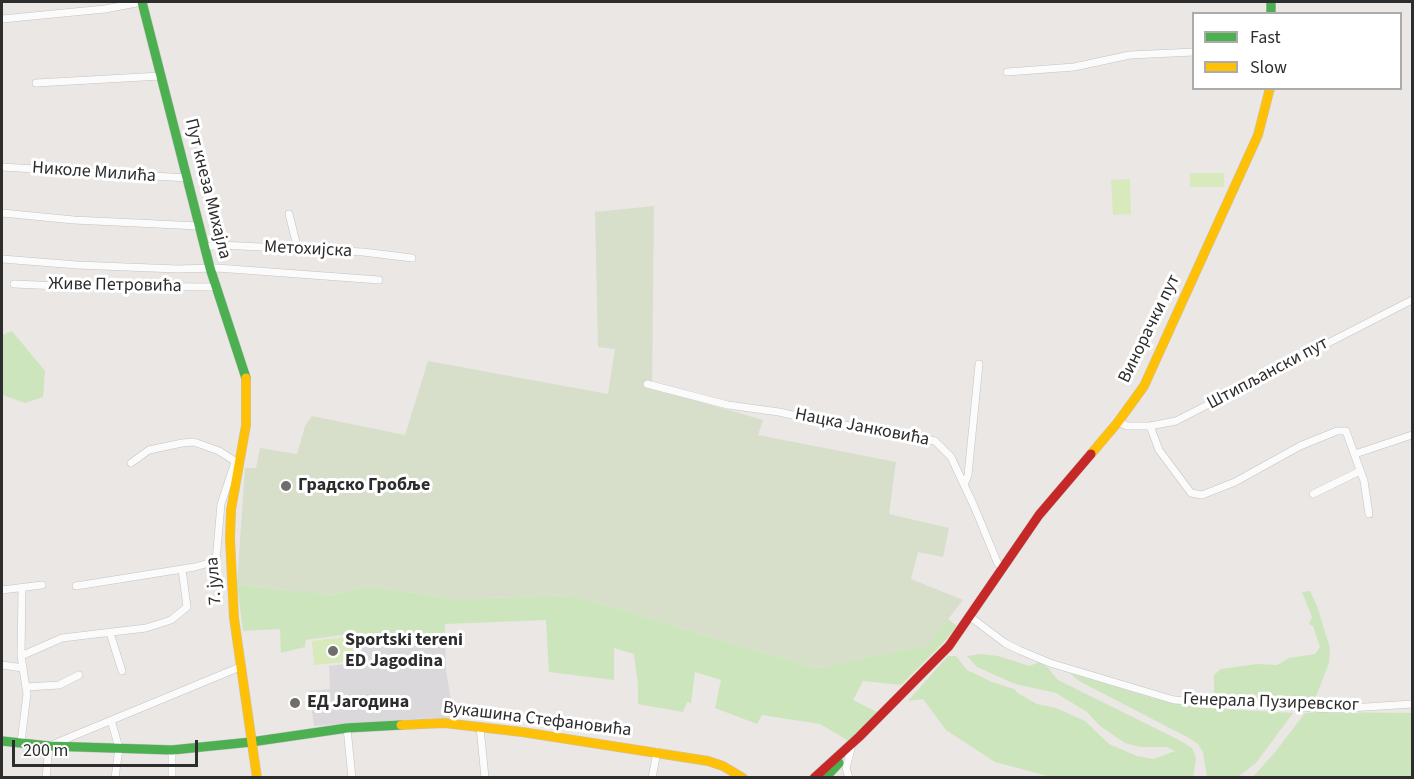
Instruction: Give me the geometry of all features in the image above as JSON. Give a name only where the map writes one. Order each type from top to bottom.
[{"type":"street","points":[[2,19],[105,9],[142,2]]},
{"type":"street","name":"Пут кнеза Михајла","points":[[142,2],[210,268],[247,383]]},
{"type":"street","points":[[1007,72],[1074,67],[1130,55],[1192,52]]},
{"type":"street","points":[[36,83],[161,75]]},
{"type":"street","name":"Винорачки пут","points":[[859,737],[949,646],[1039,515],[1118,422],[1144,386],[1258,135],[1269,90]]},
{"type":"street","name":"Николе Милића","points":[[2,167],[187,178]]},
{"type":"street","points":[[2,213],[74,220],[199,226]]},
{"type":"street","points":[[289,214],[298,250]]},
{"type":"street","name":"Метохијска","points":[[205,247],[220,245],[363,252],[412,258]]},
{"type":"street","points":[[2,259],[77,265],[210,268],[379,280]]},
{"type":"street","name":"Живе Петровића","points":[[14,284],[216,287]]},
{"type":"street","name":"Штипљански пут","points":[[1118,422],[1127,426],[1150,426],[1189,416],[1413,300]]},
{"type":"street","points":[[964,485],[968,475],[979,364]]},
{"type":"street","name":"7. јула","points":[[247,383],[247,417],[231,510],[230,538],[240,667],[257,777]]},
{"type":"street","name":"Нацка Јанковића","points":[[647,384],[728,405],[779,412],[827,423],[883,430],[935,441],[951,457],[998,564],[1003,567]]},
{"type":"street","points":[[1150,426],[1159,450],[1191,493],[1202,495],[1235,482],[1292,450],[1337,431],[1346,430],[1366,488],[1370,514]]},
{"type":"street","points":[[1355,453],[1413,435]]},
{"type":"street","points":[[76,586],[182,569],[216,561],[221,504],[238,463],[219,451],[194,442],[149,450],[131,463]]},
{"type":"street","points":[[1313,494],[1360,471]]},
{"type":"street","points":[[21,656],[62,638],[110,633],[164,623],[187,607],[182,569]]},
{"type":"street","points":[[2,590],[42,585]]},
{"type":"street","points":[[21,742],[27,687],[21,656],[22,588]]},
{"type":"street","name":"Генерала Пузиревског","points":[[969,616],[1019,651],[1050,663],[1174,700],[1335,709],[1413,704]]},
{"type":"street","points":[[110,633],[122,672]]},
{"type":"street","points":[[2,665],[23,668]]},
{"type":"street","points":[[46,777],[49,746],[240,667]]},
{"type":"street","points":[[27,687],[60,685],[79,675]]},
{"type":"street","points":[[111,720],[119,748],[115,777]]},
{"type":"street","name":"Вукашина Стефановића","points":[[2,741],[49,746],[172,750],[251,742],[347,728],[444,723],[657,752],[717,763],[743,777]]},
{"type":"street","points":[[480,727],[485,777]]},
{"type":"street","points":[[347,728],[352,777]]},
{"type":"street","points":[[819,777],[851,749],[859,737]]},
{"type":"street","points":[[814,777],[825,773],[859,737]]},
{"type":"street","points":[[847,777],[846,768],[851,749]]},
{"type":"street","points":[[172,750],[172,777]]},
{"type":"street","points":[[652,777],[657,752]]},
{"type":"shaded area","points":[[445,632],[446,670],[454,718],[314,726],[309,691],[330,689],[329,666],[361,662],[359,640],[374,645],[390,645],[418,636]]},
{"type":"green space","points":[[1190,173],[1224,173],[1224,187],[1190,187]]},
{"type":"green space","points":[[1130,179],[1131,214],[1113,215],[1111,180]]},
{"type":"green space","points":[[654,206],[652,388],[763,420],[758,435],[896,462],[889,514],[949,528],[943,557],[918,552],[911,579],[963,600],[928,645],[815,668],[573,595],[457,599],[369,586],[333,595],[237,584],[245,468],[256,468],[260,448],[297,454],[305,426],[312,416],[405,435],[428,361],[608,394],[615,349],[598,347],[595,212]]},
{"type":"green space","points":[[12,331],[45,371],[43,397],[25,403],[2,395],[2,335]]},
{"type":"green space","points":[[237,584],[333,595],[369,586],[457,599],[573,595],[815,668],[927,645],[948,619],[957,626],[901,685],[863,681],[853,700],[877,712],[849,741],[820,724],[762,715],[757,724],[715,708],[721,680],[695,672],[691,703],[687,702],[683,712],[638,704],[634,654],[614,648],[614,680],[549,672],[546,620],[445,624],[445,632],[418,636],[390,645],[374,645],[359,640],[356,633],[306,640],[305,647],[281,653],[280,629],[243,631]]},
{"type":"green space","points":[[1310,591],[1330,648],[1329,663],[1313,704],[1214,699],[1214,675],[1221,669],[1257,664],[1277,665],[1289,658],[1315,654],[1320,647],[1313,626],[1309,624],[1312,617],[1302,592]]},
{"type":"green space","name":"Sportski tereni ED Jagodina","points":[[352,636],[355,661],[314,665],[312,641]]},
{"type":"green space","points":[[981,654],[998,656],[1030,666],[1039,662],[1048,668],[1058,680],[1179,740],[1192,748],[1196,758],[1193,778],[1051,777],[995,762],[946,730],[923,699],[908,701],[948,656],[956,656],[967,670],[1014,689],[1037,704],[1056,708],[1085,721],[1109,744],[1137,756],[1153,759],[1175,751],[1167,747],[1140,747],[1125,743],[1100,726],[1087,712],[1056,693],[1015,684],[977,667],[967,656]]},
{"type":"green space","points":[[1070,673],[1156,699],[1204,708],[1293,713],[1256,763],[1238,777],[1207,777],[1203,752],[1198,744],[1079,681]]},
{"type":"green space","points":[[1305,713],[1412,713],[1412,777],[1252,778]]},
{"type":"traffic: fast","points":[[142,2],[210,268],[246,378]]},
{"type":"traffic: fast","points":[[1271,2],[1271,12]]},
{"type":"traffic: fast","points":[[2,741],[49,746],[172,750],[251,742],[347,728],[401,725]]},
{"type":"traffic: fast","points":[[825,778],[839,763]]},
{"type":"traffic: slow","points":[[1091,454],[1144,386],[1258,135],[1269,90]]},
{"type":"traffic: slow","points":[[246,378],[246,425],[231,510],[230,539],[234,618],[257,778]]},
{"type":"traffic: slow","points":[[401,725],[444,723],[522,732],[708,761],[723,766],[743,778]]},
{"type":"traffic: jam","points":[[814,778],[859,737],[949,646],[1039,515],[1091,454]]},
{"type":"place","name":"Градско Гробље","points":[[286,486]]},
{"type":"place","name":"Sportski tereni ED Jagodina","points":[[333,651]]},
{"type":"place","name":"ЕД Јагодина","points":[[295,703]]}]
